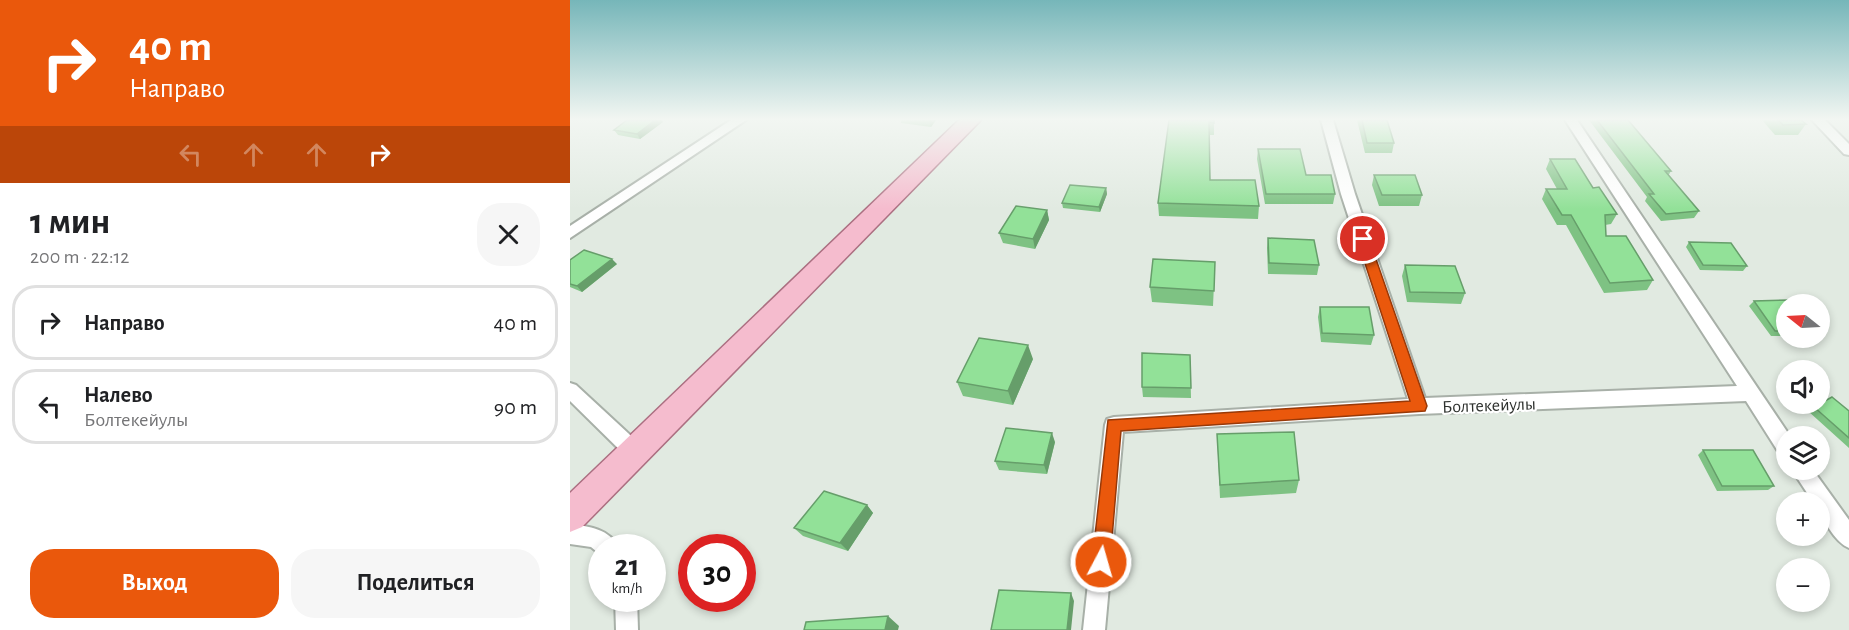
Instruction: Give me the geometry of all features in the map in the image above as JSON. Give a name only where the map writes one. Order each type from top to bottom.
[{"type":"main road","points":[[570,516],[941,149]]},
{"type":"street","points":[[570,233],[696,149]]},
{"type":"street","name":"Болтекейулы","points":[[1335,149],[1419,406],[1751,393]]},
{"type":"street","points":[[1590,149],[1776,432]]},
{"type":"street","points":[[570,390],[635,452]]},
{"type":"street","points":[[1094,630],[1114,425],[1419,406]]},
{"type":"street","points":[[1809,480],[1849,537]]},
{"type":"street","points":[[570,534],[588,537]]},
{"type":"street","points":[[626,612],[627,630]]},
{"type":"building","points":[[1165,149],[1209,149],[1210,180],[1255,180],[1259,206],[1158,203]]},
{"type":"building","points":[[1258,149],[1300,149],[1306,175],[1331,175],[1335,194],[1266,194]]},
{"type":"building","points":[[1620,149],[1653,149],[1671,171],[1665,171],[1699,211],[1666,214],[1649,194],[1654,194]]},
{"type":"building","points":[[1550,159],[1575,159],[1593,188],[1599,187],[1617,214],[1605,215],[1606,236],[1626,236],[1653,280],[1610,283],[1571,215],[1562,215],[1546,189],[1567,189]]},
{"type":"building","points":[[1374,175],[1415,175],[1422,195],[1382,195]]},
{"type":"building","points":[[1070,185],[1106,188],[1099,207],[1062,203]]},
{"type":"building","points":[[1016,206],[1047,210],[1033,239],[999,233]]},
{"type":"building","points":[[1268,238],[1314,240],[1319,265],[1269,263]]},
{"type":"building","points":[[1689,242],[1731,243],[1747,266],[1703,265]]},
{"type":"building","points":[[584,250],[612,259],[577,286],[570,284],[570,260]]},
{"type":"building","points":[[1153,259],[1215,262],[1214,291],[1150,287]]},
{"type":"building","points":[[1405,265],[1455,266],[1465,293],[1410,292]]},
{"type":"building","points":[[1776,300],[1776,331],[1775,331],[1754,301]]},
{"type":"building","points":[[1320,307],[1369,307],[1374,335],[1322,333]]},
{"type":"building","points":[[979,338],[1028,345],[1008,391],[957,382]]},
{"type":"building","points":[[1142,353],[1190,355],[1191,388],[1142,387]]},
{"type":"building","points":[[1832,397],[1849,411],[1849,438],[1822,414],[1830,414],[1830,398]]},
{"type":"building","points":[[1006,428],[1052,433],[1044,465],[995,461]]},
{"type":"building","points":[[1294,432],[1299,480],[1220,485],[1217,434]]},
{"type":"building","points":[[1703,450],[1753,450],[1774,486],[1722,486]]},
{"type":"building","points":[[824,491],[867,505],[840,543],[794,528]]},
{"type":"building","points":[[999,590],[1071,593],[1067,630],[991,630]]},
{"type":"building","points":[[888,616],[885,630],[804,630],[806,622]]},
{"type":"route","points":[[1101,562],[1114,425],[1419,406],[1363,239]]}]
